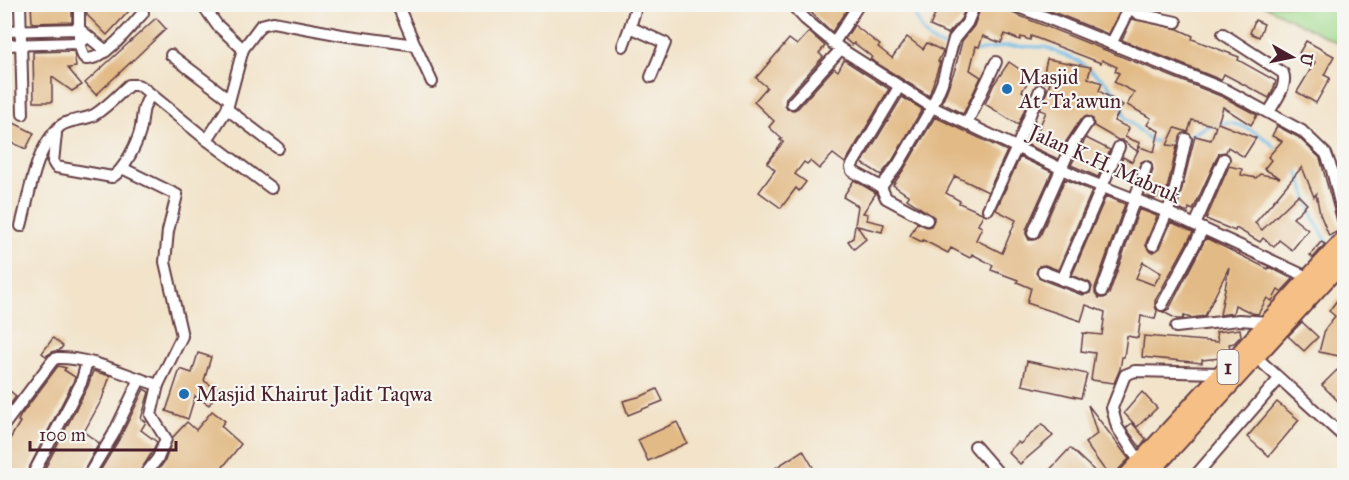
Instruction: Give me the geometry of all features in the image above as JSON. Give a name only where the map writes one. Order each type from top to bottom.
[{"type":"highway","name":"1","points":[[1144,469],[1221,373],[1268,322],[1339,260]]},
{"type":"highway","name":"1","points":[[1127,476],[1144,469],[1256,357],[1316,280]]},
{"type":"street","points":[[20,4],[23,114]]},
{"type":"street","points":[[79,4],[83,56],[86,59],[98,58],[143,13]]},
{"type":"street","points":[[202,4],[217,25],[243,49]]},
{"type":"street","points":[[398,4],[432,82]]},
{"type":"street","points":[[623,46],[637,4]]},
{"type":"street","name":"Jalan K.H. Mabruk","points":[[791,4],[805,20],[837,46],[932,107],[1062,169],[1167,212],[1316,280]]},
{"type":"street","points":[[792,103],[837,46],[859,4]]},
{"type":"street","points":[[881,188],[898,165],[932,107],[942,83],[954,39],[967,23],[975,4]]},
{"type":"street","points":[[1010,4],[1212,84],[1269,112],[1311,138],[1326,154],[1344,219]]},
{"type":"street","points":[[1111,44],[1126,7],[1147,17],[1176,22]]},
{"type":"street","points":[[207,140],[228,104],[243,49],[261,25],[273,22],[342,35],[415,45]]},
{"type":"street","points":[[630,27],[665,43],[651,77]]},
{"type":"street","points":[[4,32],[21,31],[82,37],[106,51]]},
{"type":"street","points":[[1223,34],[1285,77],[1282,88],[1269,112]]},
{"type":"street","points":[[4,45],[82,37]]},
{"type":"street","points":[[171,55],[278,148]]},
{"type":"street","points":[[967,123],[996,62]]},
{"type":"street","points":[[21,226],[44,146],[58,128],[95,115],[129,85],[137,85],[151,95],[271,188]]},
{"type":"street","points":[[898,87],[851,166],[852,171],[881,188],[886,198],[927,220]]},
{"type":"street","points":[[988,209],[1040,90]]},
{"type":"street","points":[[56,132],[53,162],[58,169],[112,177],[122,168],[141,130],[143,106],[151,95]]},
{"type":"street","points":[[1033,233],[1071,147],[1087,123]]},
{"type":"street","points":[[1153,245],[1173,198],[1186,139]]},
{"type":"street","points":[[1062,280],[1119,147]]},
{"type":"street","points":[[1162,305],[1199,227],[1224,159]]},
{"type":"street","points":[[1102,291],[1146,167]]},
{"type":"street","points":[[122,168],[177,195],[168,231],[165,262],[182,336],[158,385],[151,415],[166,441],[158,458],[144,476]]},
{"type":"street","points":[[1043,272],[1085,288]]},
{"type":"street","points":[[1176,327],[1239,320],[1268,322]]},
{"type":"street","points":[[1256,357],[1344,437]]},
{"type":"street","points":[[4,425],[53,360],[62,358],[109,367],[158,385]]},
{"type":"street","points":[[32,476],[81,383],[87,362]]},
{"type":"street","points":[[1144,469],[1117,427],[1112,408],[1125,375],[1135,371],[1221,373]]},
{"type":"street","points":[[88,476],[113,435],[140,379]]},
{"type":"street","points":[[1195,476],[1280,379]]},
{"type":"street","points":[[975,446],[1001,476]]},
{"type":"green space","points":[[1263,5],[1344,5],[1344,46]]},
{"type":"building","points":[[31,4],[72,4],[72,22],[32,23]]},
{"type":"building","points":[[92,4],[121,4],[129,11],[107,35],[87,15],[87,10]]},
{"type":"building","points":[[802,4],[847,4],[849,6],[832,32]]},
{"type":"building","points":[[926,4],[967,4],[961,19],[948,34],[930,26],[937,10]]},
{"type":"building","points":[[982,4],[1003,4],[1007,11],[1223,97],[1257,115],[1251,125],[1223,107],[1218,123],[1256,138],[1244,157],[1228,147],[1226,152],[1219,153],[1193,210],[1189,208],[1188,212],[1185,212],[1177,208],[1195,136],[1211,140],[1216,126],[1192,120],[1188,132],[1175,128],[1167,145],[1177,146],[1165,198],[1156,197],[1155,199],[1144,195],[1153,170],[1151,162],[1145,160],[1141,162],[1134,178],[1117,172],[1123,157],[1132,162],[1140,147],[1154,152],[1159,131],[1147,125],[1151,118],[1127,105],[1134,92],[1114,82],[1119,73],[1115,71],[1117,67],[1031,36],[1030,40],[1021,37],[1020,40],[1005,34],[1001,43],[983,36],[979,47],[976,46],[970,70],[981,77],[963,114],[942,103],[955,69],[962,41],[974,26]]},
{"type":"building","points":[[1033,4],[1115,4],[1120,11],[1108,34]]},
{"type":"building","points":[[156,18],[166,29],[96,95],[85,83]]},
{"type":"building","points":[[1132,19],[1178,29],[1193,36],[1192,39],[1239,57],[1238,60],[1276,81],[1269,98],[1224,74],[1221,80],[1122,40]]},
{"type":"building","points":[[1255,20],[1264,24],[1259,37],[1250,33]]},
{"type":"building","points":[[854,25],[880,45],[878,47],[892,58],[907,37],[923,49],[927,43],[943,51],[929,96],[870,59],[872,57],[845,39]]},
{"type":"building","points":[[809,32],[825,46],[819,53],[823,57],[786,98],[787,109],[798,108],[834,68],[838,71],[844,60],[889,89],[845,163],[833,154],[819,169],[810,161],[807,164],[804,162],[795,174],[806,182],[799,191],[796,188],[781,208],[759,192],[775,170],[767,163],[783,142],[769,127],[774,121],[754,102],[767,87],[756,78],[789,39],[797,45]]},
{"type":"building","points":[[1306,41],[1334,56],[1324,75],[1330,78],[1316,103],[1297,92],[1315,62],[1299,53]]},
{"type":"building","points":[[74,51],[76,67],[68,68],[82,85],[72,91],[52,77],[52,102],[34,102],[33,52]]},
{"type":"building","points":[[1047,59],[1091,67],[1088,78],[1102,83],[1099,91],[1123,105],[1114,121],[1129,128],[1125,137],[1140,143],[1137,151],[1122,140],[1094,126],[1093,119],[1087,116],[1081,119],[1065,143],[1058,159],[1026,144],[1034,126],[1039,128],[1046,112],[1040,110],[1050,83],[1042,81]]},
{"type":"building","name":"Masjid At-Ta'awun","points":[[1009,62],[1031,77],[1022,91],[1030,96],[1018,125],[985,104],[994,84]]},
{"type":"building","points":[[902,97],[922,109],[892,161],[881,175],[862,163]]},
{"type":"building","points":[[935,117],[1007,151],[988,192],[955,176],[946,193],[960,201],[959,203],[983,214],[978,225],[982,227],[976,240],[1002,253],[1016,220],[996,210],[1020,157],[1052,172],[1026,230],[1029,240],[1040,236],[1065,179],[1092,191],[1058,270],[1045,265],[1039,266],[1036,273],[1040,279],[1082,295],[1090,293],[1092,287],[1090,283],[1072,275],[1106,196],[1125,204],[1095,288],[1095,293],[1099,298],[1104,298],[1109,294],[1139,209],[1157,216],[1146,243],[1150,252],[1160,248],[1171,222],[1193,232],[1155,301],[1157,311],[1155,319],[1141,316],[1138,338],[1127,336],[1124,357],[1122,357],[1114,383],[1091,380],[1095,353],[1081,351],[1083,333],[1102,335],[1105,312],[1086,305],[1081,321],[1027,303],[1031,288],[1017,282],[1018,280],[991,270],[993,265],[972,254],[970,258],[951,248],[948,253],[910,236],[917,223],[927,227],[931,226],[934,217],[907,199],[909,196],[893,185]],"holes":[[[1143,262],[1161,273],[1154,285],[1136,278]]]},
{"type":"building","points":[[4,118],[34,133],[26,149],[4,139]]},
{"type":"building","points":[[1277,126],[1298,137],[1320,158],[1337,221],[1342,229],[1329,236],[1320,214],[1316,194],[1314,197],[1302,167],[1255,223],[1262,230],[1298,195],[1307,204],[1293,218],[1308,230],[1292,250],[1279,240],[1274,247],[1263,238],[1260,242],[1236,228],[1235,231],[1206,219],[1229,166],[1242,169],[1241,175],[1256,178],[1260,174],[1280,178],[1264,169],[1271,160],[1268,157],[1282,141],[1272,136]]},
{"type":"building","points":[[1086,138],[1110,150],[1098,177],[1071,165]]},
{"type":"building","points":[[854,180],[876,193],[863,213],[868,214],[867,220],[884,224],[882,232],[857,226],[866,239],[854,249],[848,241],[853,238],[858,206],[843,197]]},
{"type":"building","points":[[1206,238],[1293,279],[1281,292],[1278,290],[1272,301],[1267,298],[1258,314],[1235,305],[1233,313],[1220,315],[1229,267],[1205,316],[1191,318],[1184,316],[1183,319],[1177,319],[1163,312],[1169,309]]},
{"type":"building","points":[[1321,242],[1325,244],[1313,258],[1310,255]]},
{"type":"building","points":[[1338,299],[1344,305],[1344,357],[1319,352],[1325,329],[1335,316],[1329,311]]},
{"type":"building","points":[[1302,322],[1318,337],[1304,351],[1288,336]]},
{"type":"building","points":[[1240,329],[1241,336],[1234,343],[1229,344],[1230,348],[1221,358],[1202,360],[1202,363],[1142,357],[1144,336],[1218,342],[1216,332]]},
{"type":"building","points":[[53,338],[63,346],[59,351],[46,356],[42,353]]},
{"type":"building","name":"Masjid Khairut Jadit Taqwa","points":[[198,353],[211,357],[204,381],[219,390],[209,405],[195,396],[188,419],[166,411],[180,369],[192,373]]},
{"type":"building","points":[[1027,361],[1087,374],[1081,398],[1022,385]]},
{"type":"building","points":[[58,366],[66,368],[64,370],[75,377],[74,380],[25,476],[9,476],[12,470],[4,466],[4,449],[20,422],[18,421],[21,415]]},
{"type":"building","points":[[1337,370],[1344,378],[1344,407],[1322,385]]},
{"type":"building","points":[[93,371],[110,376],[102,399],[84,432],[99,443],[81,476],[41,476],[88,386]]},
{"type":"building","points":[[4,386],[16,396],[10,405],[4,401]]},
{"type":"building","points":[[144,389],[149,392],[141,419],[146,422],[141,430],[157,442],[151,454],[137,476],[97,476],[120,438]]},
{"type":"building","points":[[657,389],[663,401],[628,415],[623,401]]},
{"type":"building","points":[[1142,392],[1157,408],[1137,427],[1124,413]]},
{"type":"building","points":[[1277,402],[1299,420],[1269,456],[1247,437]]},
{"type":"building","points":[[1088,405],[1129,459],[1119,469],[1117,476],[1109,476],[1085,443],[1097,434]]},
{"type":"building","points":[[212,411],[225,421],[221,426],[241,444],[216,476],[154,476],[165,461],[173,437],[187,422],[196,430]]},
{"type":"building","points":[[677,422],[687,443],[648,461],[638,440]]},
{"type":"building","points":[[1132,423],[1146,439],[1140,447],[1126,428]]},
{"type":"building","points":[[1042,424],[1053,436],[1020,464],[1008,452]]},
{"type":"building","points":[[1070,448],[1100,476],[1044,476]]},
{"type":"building","points":[[803,450],[818,476],[763,476]]},
{"type":"waterway","points":[[912,4],[919,24],[933,42],[961,51]]},
{"type":"waterway","points":[[973,52],[1006,46],[1045,47],[1078,61],[1106,82],[1119,98],[1126,118],[1151,141],[1160,141]]},
{"type":"waterway","points":[[1166,142],[1185,138],[1214,124],[1231,123],[1256,133],[1277,149]]},
{"type":"waterway","points":[[1297,168],[1314,219],[1328,243]]},
{"type":"place","name":"Masjid At-Ta'awun","points":[[1007,89]]},
{"type":"place","name":"Masjid Khairut Jadit Taqwa","points":[[184,394]]}]
